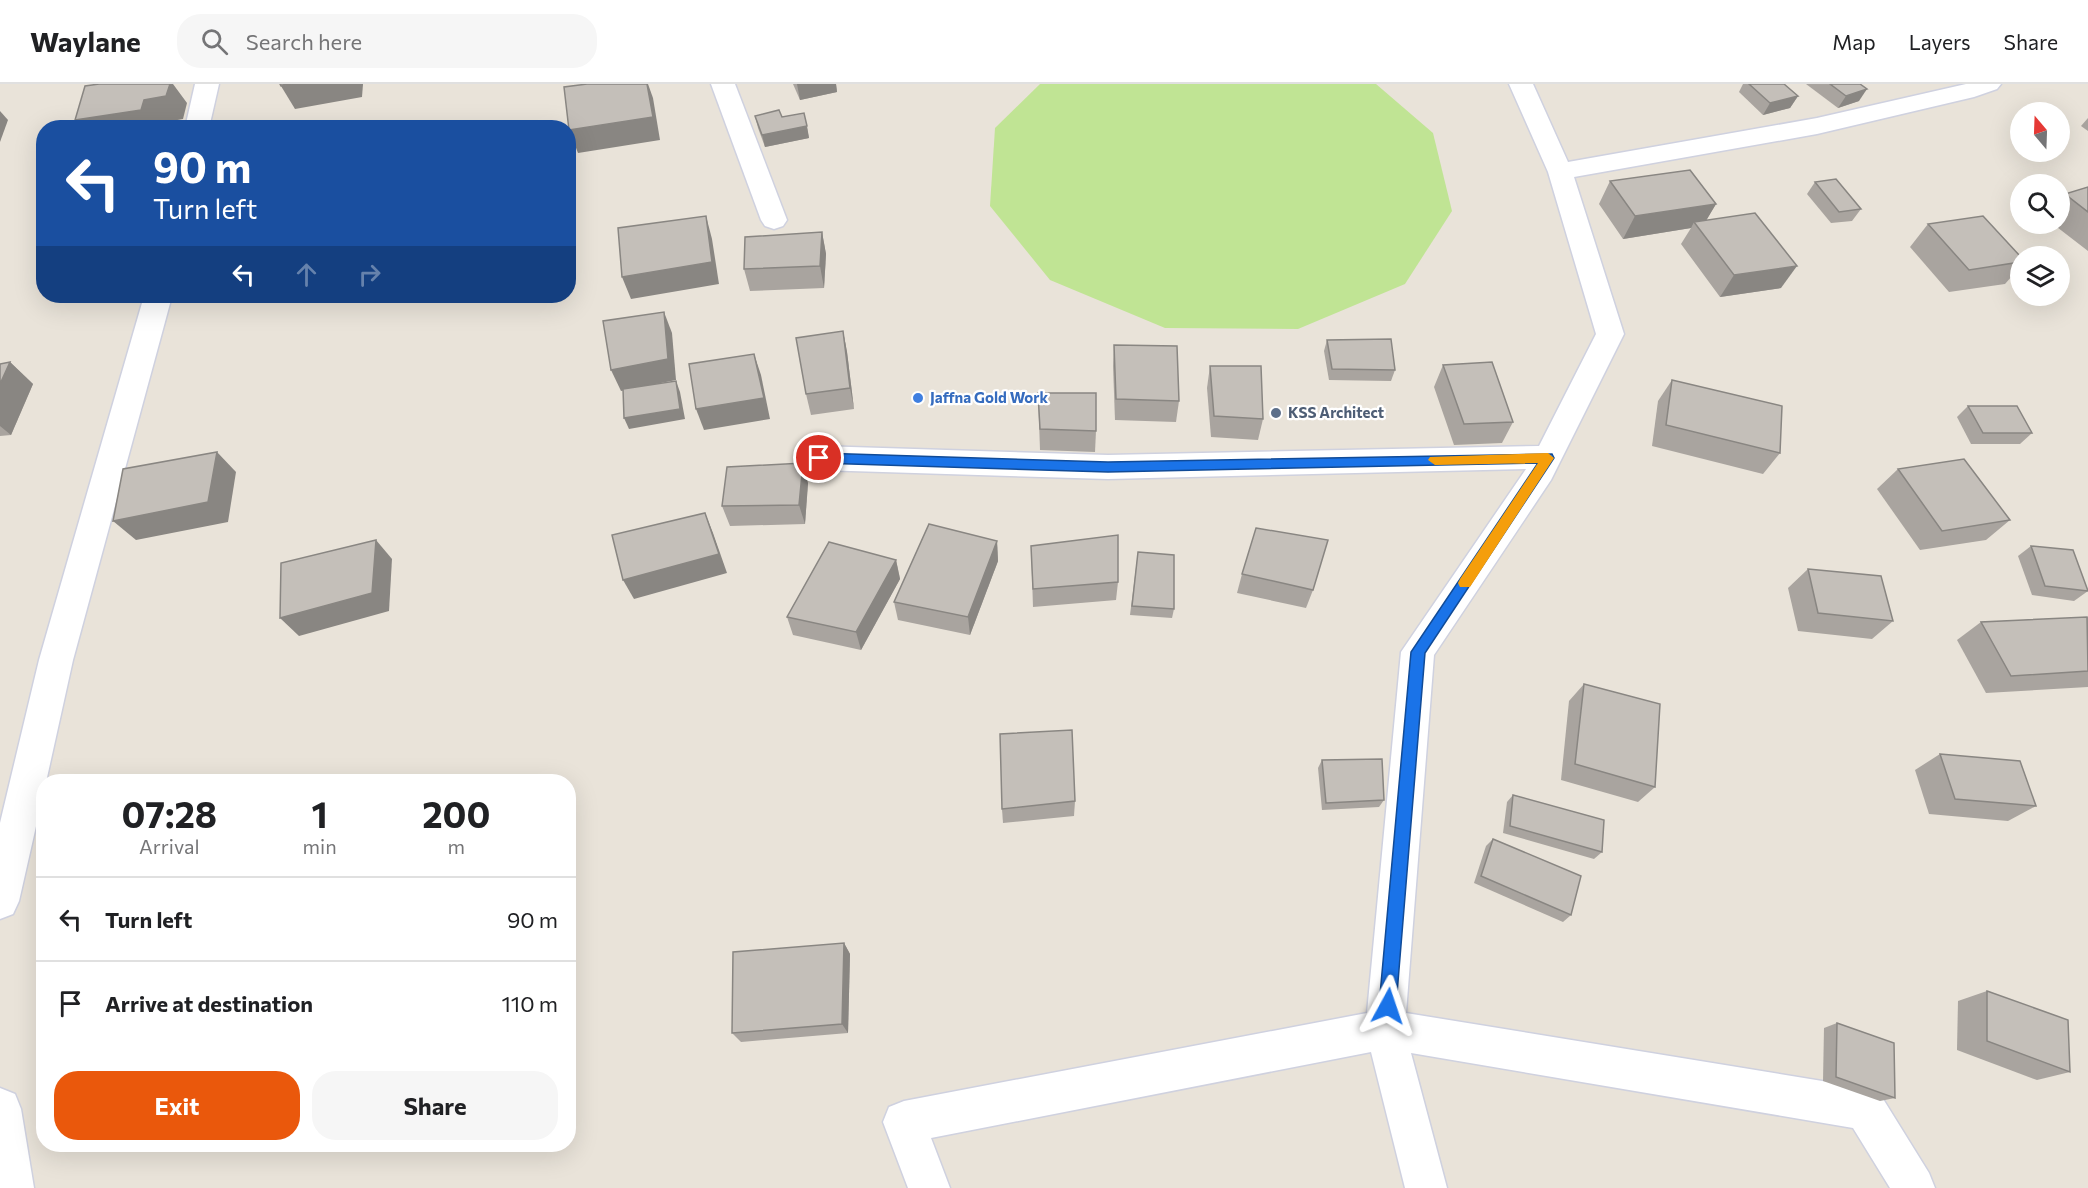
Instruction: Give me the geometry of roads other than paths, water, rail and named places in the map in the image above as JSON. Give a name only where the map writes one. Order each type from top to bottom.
[{"type":"street","points":[[199,120],[207,84]]},
{"type":"street","points":[[723,84],[774,220]]},
{"type":"street","points":[[1426,1188],[1385,1029],[1418,652],[1548,458],[1610,334],[1560,172],[1521,84]]},
{"type":"street","points":[[1560,172],[1817,126],[1966,92],[1989,84]]},
{"type":"street","points":[[0,901],[56,660],[156,303]]},
{"type":"street","points":[[819,458],[1108,467],[1548,458]]},
{"type":"street","points":[[929,1188],[904,1122],[1385,1029],[1865,1109],[1914,1188]]},
{"type":"street","points":[[0,1109],[13,1188]]},
{"type":"place","name":"Jaffna Gold Work","points":[[918,398]]},
{"type":"place","name":"KSS Architect","points":[[1276,413]]}]
